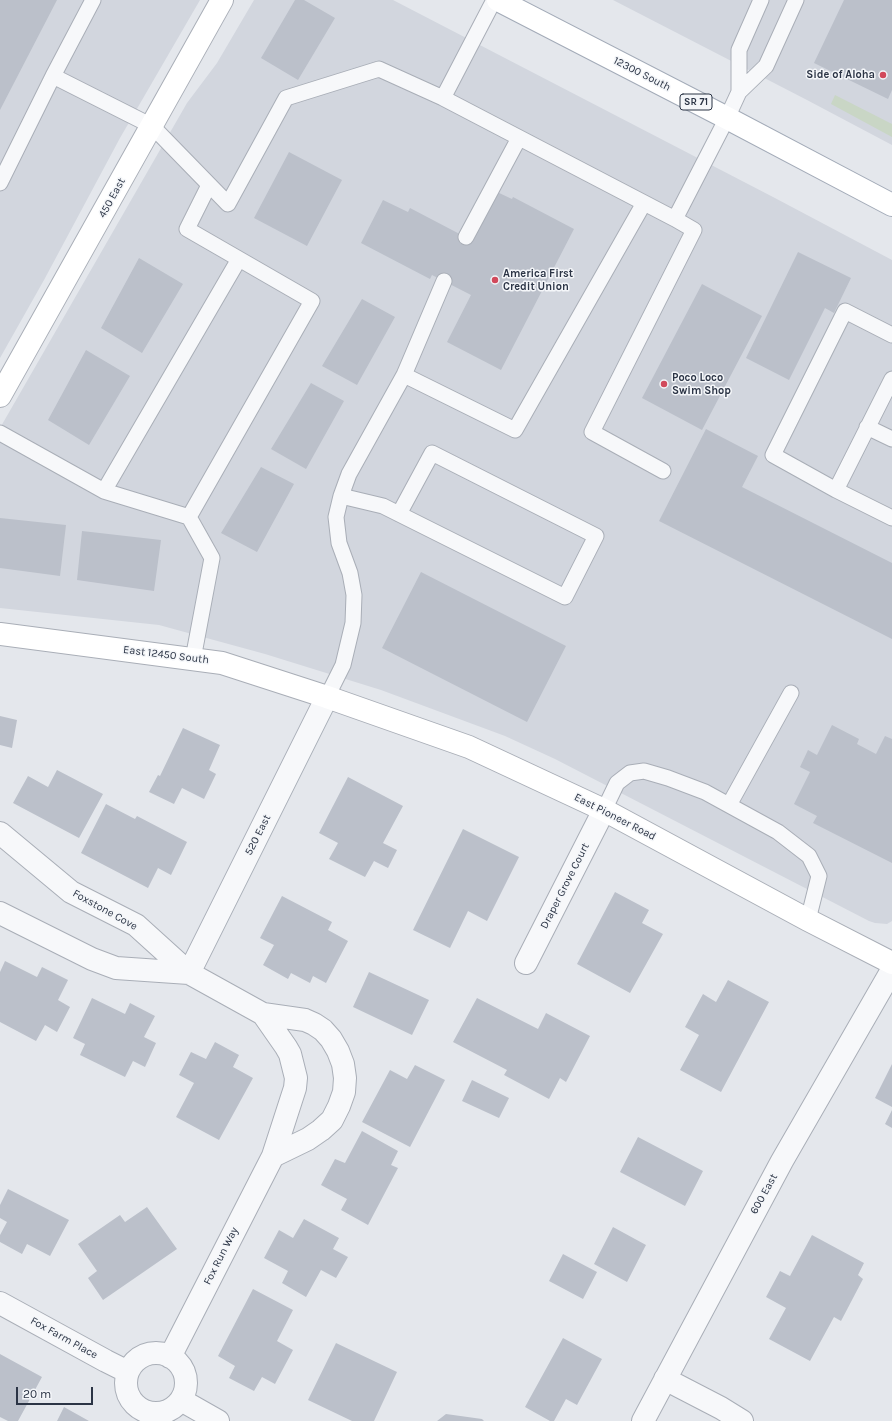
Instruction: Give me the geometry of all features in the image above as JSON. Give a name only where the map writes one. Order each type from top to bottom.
[{"type":"street","name":"450 East","points":[[0,396],[7,370],[152,126],[222,0]]},
{"type":"street","name":"12300 South","points":[[498,0],[892,205]]},
{"type":"street","name":"East 12450 South","points":[[0,634],[222,662],[327,697]]},
{"type":"street","name":"East Pioneer Road","points":[[327,697],[469,747],[604,810],[808,920],[892,963]]},
{"type":"street","name":"520 East","points":[[190,973],[327,697]]},
{"type":"street","name":"Draper Grove Court","points":[[526,963],[604,810]]},
{"type":"street","name":"Foxstone Cove","points":[[0,833],[71,892],[136,925],[190,973],[263,1014],[305,1020],[314,1024],[323,1030],[331,1039],[343,1064],[345,1078],[342,1099],[332,1120],[308,1139],[273,1156]]},
{"type":"street","name":"Foxstone Cove","points":[[0,913],[92,959],[116,968],[190,973]]},
{"type":"street","name":"600 East","points":[[643,1421],[782,1161],[892,970]]},
{"type":"street","name":"Foxstone Cove","points":[[263,1014],[286,1047],[296,1078]]},
{"type":"street","name":"Fox Run Way","points":[[170,1356],[273,1156],[292,1099],[296,1078]]},
{"type":"street","name":"Fox Farm Place","points":[[0,1303],[128,1372]]},
{"type":"street","points":[[160,1353],[170,1356],[178,1362],[184,1371],[186,1380],[185,1391],[181,1400],[173,1408],[163,1412],[152,1413],[142,1410],[133,1403],[128,1393],[126,1383],[128,1372],[133,1363],[141,1357],[160,1353]]},
{"type":"street","points":[[665,1379],[721,1408],[742,1421]]},
{"type":"street","points":[[181,1400],[218,1421]]},
{"type":"lane","points":[[0,184],[53,76],[93,0]]},
{"type":"lane","points":[[443,98],[494,0]]},
{"type":"lane","points":[[739,92],[739,50],[761,0]]},
{"type":"lane","points":[[675,219],[739,92],[766,66],[796,0]]},
{"type":"lane","points":[[53,76],[152,126],[228,204],[286,98],[379,69],[443,98],[694,230],[592,432],[663,471]]},
{"type":"lane","points":[[466,237],[519,138]]},
{"type":"lane","points":[[189,517],[312,301],[187,229],[209,185]]},
{"type":"lane","points":[[404,375],[515,430],[644,203]]},
{"type":"lane","points":[[104,491],[239,259]]},
{"type":"lane","points":[[327,697],[343,665],[353,623],[354,594],[350,573],[339,543],[336,517],[341,496],[349,474],[404,375],[444,281]]},
{"type":"lane","points":[[892,335],[845,311],[772,455],[836,490],[892,518]]},
{"type":"lane","points":[[836,490],[892,378]]},
{"type":"lane","points":[[867,427],[892,439]]},
{"type":"lane","points":[[0,433],[104,491],[189,517],[212,558],[193,659]]},
{"type":"lane","points":[[341,496],[383,506],[565,598],[596,536],[432,453],[399,514]]},
{"type":"lane","points":[[729,805],[791,693]]},
{"type":"lane","points":[[604,810],[617,783],[630,773],[644,771],[705,792],[778,832],[809,856],[819,876],[808,920]]},
{"type":"shaded area","points":[[0,0],[200,0],[120,138],[44,280],[0,358]]},
{"type":"shaded area","points":[[254,0],[393,0],[892,260],[892,921],[887,924],[869,921],[555,759],[505,736],[381,690],[265,654],[159,625],[0,608],[0,428],[187,103],[217,63]]},
{"type":"shaded area","points":[[613,0],[892,0],[892,145],[807,100]]},
{"type":"green space","points":[[835,95],[892,124],[892,137],[831,104]]},
{"type":"building","points":[[0,0],[57,0],[0,110]]},
{"type":"building","points":[[295,0],[304,0],[335,18],[298,80],[261,58]]},
{"type":"building","points":[[844,0],[892,0],[892,90],[888,99],[814,63]]},
{"type":"building","points":[[289,152],[342,180],[307,246],[254,218]]},
{"type":"building","name":"America First Credit Union","points":[[497,192],[512,199],[513,197],[574,229],[501,370],[447,342],[471,295],[432,275],[430,279],[361,243],[383,200],[408,212],[410,208],[473,241]]},
{"type":"building","points":[[798,252],[851,278],[834,313],[825,308],[789,380],[746,358]]},
{"type":"building","points":[[139,258],[183,284],[142,353],[101,328]]},
{"type":"building","points":[[702,284],[762,316],[702,430],[642,398]]},
{"type":"building","points":[[362,299],[395,317],[357,385],[322,366]]},
{"type":"building","points":[[86,350],[130,376],[89,445],[48,420]]},
{"type":"building","points":[[311,383],[344,401],[306,469],[271,449]]},
{"type":"building","points":[[706,429],[758,456],[742,487],[892,563],[892,639],[659,521]]},
{"type":"building","points":[[261,467],[294,484],[257,552],[221,533]]},
{"type":"building","points":[[0,518],[66,525],[60,576],[0,568]]},
{"type":"building","points":[[82,531],[161,540],[154,591],[77,580]]},
{"type":"building","points":[[421,572],[566,646],[527,722],[382,648]]},
{"type":"building","points":[[0,716],[17,720],[12,748],[0,745]]},
{"type":"building","points":[[832,725],[859,739],[857,744],[876,754],[885,736],[892,739],[892,863],[813,823],[817,816],[794,804],[810,772],[800,767],[808,750],[817,755]]},
{"type":"building","points":[[183,728],[220,745],[209,770],[216,774],[204,799],[182,788],[174,804],[149,792],[158,775],[160,776]]},
{"type":"building","points":[[57,770],[103,794],[79,838],[13,803],[28,776],[48,787]]},
{"type":"building","points":[[348,777],[403,806],[383,843],[397,850],[388,868],[374,861],[365,877],[329,859],[338,843],[319,833]]},
{"type":"building","points":[[106,804],[135,819],[137,816],[187,842],[171,875],[158,868],[148,888],[81,853]]},
{"type":"building","points":[[463,829],[519,857],[487,921],[468,911],[450,948],[413,930]]},
{"type":"building","points":[[615,892],[649,910],[642,923],[663,934],[630,993],[577,964]]},
{"type":"building","points":[[282,896],[332,922],[328,930],[348,941],[326,983],[313,976],[310,983],[291,973],[288,979],[263,965],[274,945],[260,938]]},
{"type":"building","points":[[5,961],[37,977],[42,967],[68,980],[58,1000],[70,1007],[57,1032],[45,1025],[36,1041],[0,1022],[0,972]]},
{"type":"building","points":[[369,972],[429,1000],[412,1035],[353,1007]]},
{"type":"building","points":[[728,980],[769,1002],[721,1092],[680,1070],[699,1035],[685,1027],[703,994],[716,1002]]},
{"type":"building","points":[[92,998],[125,1014],[130,1003],[155,1016],[144,1037],[156,1043],[145,1067],[133,1061],[125,1077],[80,1055],[85,1044],[73,1038]]},
{"type":"building","points":[[477,998],[538,1029],[546,1013],[590,1036],[566,1082],[560,1078],[549,1099],[504,1075],[507,1070],[453,1042]]},
{"type":"building","points":[[215,1042],[239,1055],[233,1067],[253,1078],[219,1140],[176,1117],[194,1083],[179,1075],[191,1052],[206,1059]]},
{"type":"building","points":[[892,1064],[892,1107],[875,1098]]},
{"type":"building","points":[[415,1065],[445,1080],[410,1147],[362,1122],[390,1070],[407,1079]]},
{"type":"building","points":[[472,1080],[509,1098],[499,1118],[462,1101]]},
{"type":"building","points":[[892,1110],[892,1128],[885,1124]]},
{"type":"building","points":[[362,1131],[398,1151],[391,1165],[398,1168],[368,1225],[341,1210],[347,1199],[321,1185],[335,1159],[345,1163]]},
{"type":"building","points":[[638,1137],[703,1171],[685,1206],[620,1172]]},
{"type":"building","points":[[8,1189],[69,1220],[50,1256],[27,1244],[22,1254],[0,1242],[0,1235],[7,1222],[0,1218],[0,1205]]},
{"type":"building","points":[[147,1207],[177,1249],[103,1300],[88,1278],[97,1271],[78,1244],[120,1215],[125,1222]]},
{"type":"building","points":[[304,1219],[339,1238],[333,1249],[348,1257],[336,1278],[321,1270],[306,1297],[282,1283],[288,1271],[264,1258],[279,1230],[293,1238]]},
{"type":"building","points":[[613,1227],[646,1245],[627,1282],[594,1264]]},
{"type":"building","points":[[812,1235],[864,1263],[858,1275],[863,1279],[841,1321],[834,1317],[810,1361],[769,1339],[786,1308],[766,1297],[780,1271],[790,1276]]},
{"type":"building","points":[[563,1254],[597,1272],[583,1299],[549,1281]]},
{"type":"building","points":[[253,1289],[293,1310],[277,1341],[293,1350],[275,1384],[262,1377],[254,1391],[229,1378],[235,1366],[218,1356]]},
{"type":"building","points":[[563,1338],[602,1359],[577,1405],[566,1399],[554,1421],[550,1421],[525,1407]]},
{"type":"building","points":[[336,1343],[397,1372],[374,1421],[352,1421],[308,1400]]},
{"type":"building","points":[[0,1354],[42,1377],[18,1421],[8,1421],[0,1417]]},
{"type":"building","points":[[64,1407],[89,1421],[57,1421]]},
{"type":"building","points":[[446,1414],[482,1419],[484,1421],[437,1421]]},
{"type":"place","name":"Side of Aloha","points":[[883,75]]},
{"type":"place","name":"America First Credit Union","points":[[495,280]]},
{"type":"place","name":"Poco Loco Swim Shop","points":[[664,384]]}]
